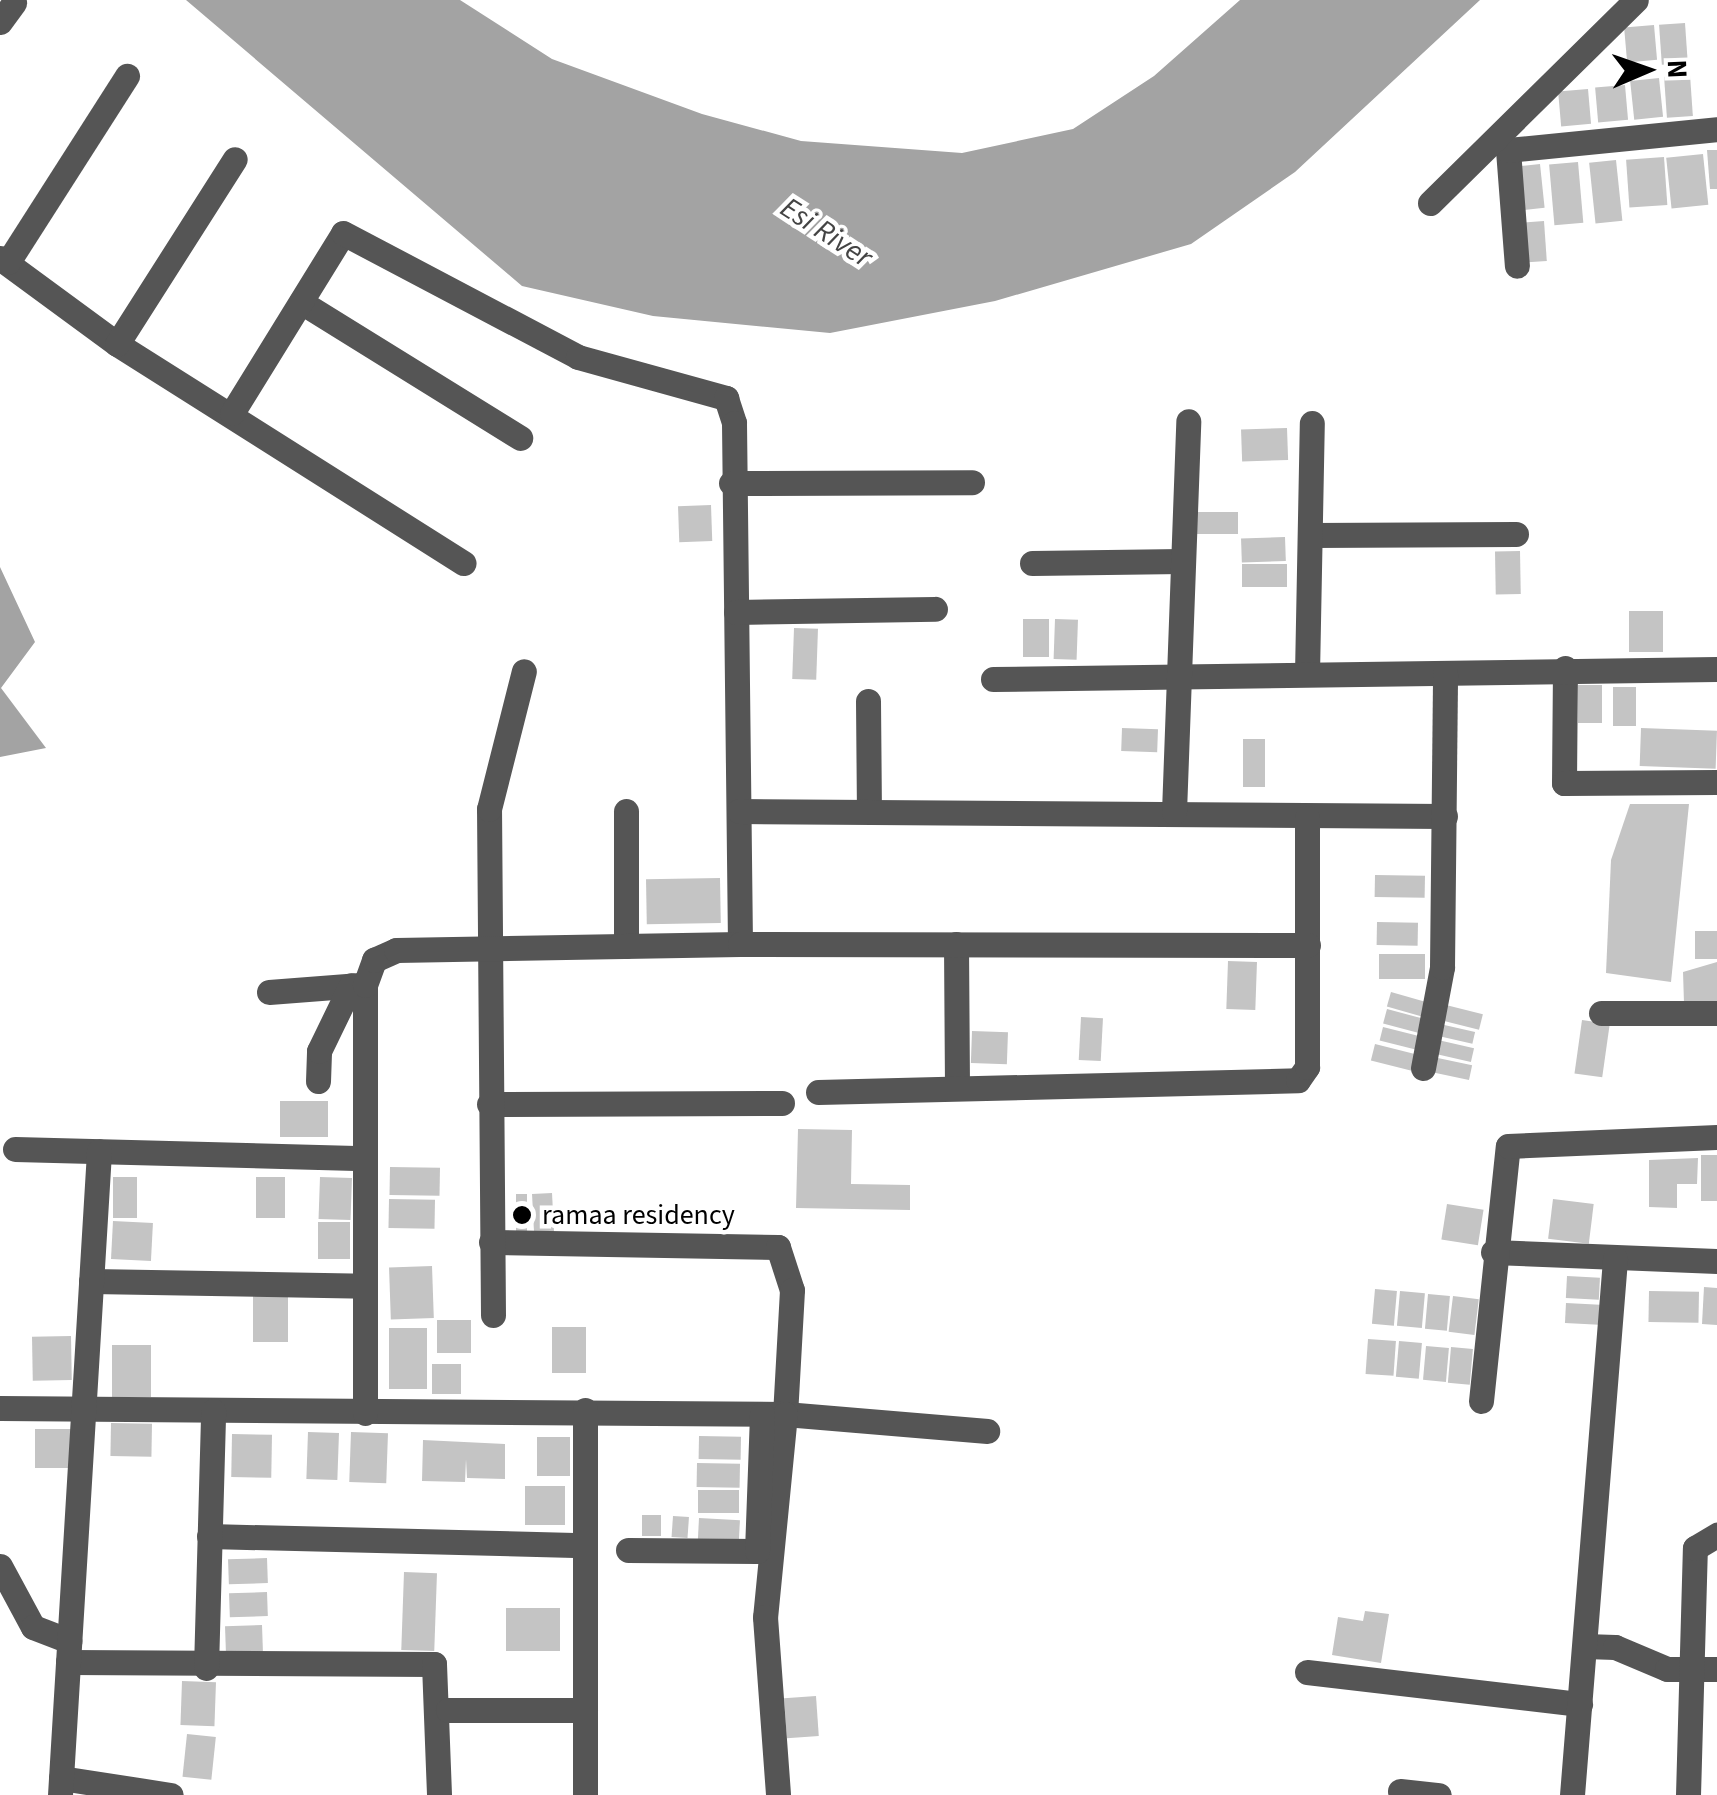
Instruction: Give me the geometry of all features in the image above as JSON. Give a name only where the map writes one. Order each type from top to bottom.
[{"type":"street","points":[[1430,203],[1502,144],[1636,0]]},
{"type":"street","points":[[127,76],[4,260],[117,344],[232,413],[464,563]]},
{"type":"street","points":[[1502,144],[1717,129]]},
{"type":"street","points":[[1502,144],[1517,266]]},
{"type":"street","points":[[117,344],[235,159]]},
{"type":"street","points":[[232,413],[343,233],[578,356],[726,398],[736,612],[740,944]]},
{"type":"street","points":[[301,302],[520,438]]},
{"type":"street","points":[[1174,812],[1188,420]]},
{"type":"street","points":[[1307,674],[1312,423]]},
{"type":"street","points":[[731,483],[972,482]]},
{"type":"street","points":[[1311,534],[1516,534]]},
{"type":"street","points":[[1032,563],[1182,561]]},
{"type":"street","points":[[736,612],[935,609]]},
{"type":"street","points":[[1564,668],[1564,783],[1717,782]]},
{"type":"street","points":[[993,678],[1178,670],[1307,674],[1717,668]]},
{"type":"street","points":[[493,1315],[489,809],[524,671]]},
{"type":"street","points":[[1423,1068],[1443,960],[1445,673]]},
{"type":"street","points":[[868,701],[869,811]]},
{"type":"street","points":[[626,811],[626,946]]},
{"type":"street","points":[[739,811],[1445,816]]},
{"type":"street","points":[[818,1092],[957,1085],[1298,1080],[1307,1068],[1307,818]]},
{"type":"street","points":[[318,1081],[319,1050],[374,960],[396,950],[740,944],[1308,945]]},
{"type":"street","points":[[956,944],[957,1085]]},
{"type":"street","points":[[268,992],[358,985]]},
{"type":"street","points":[[358,985],[365,1158],[365,1413]]},
{"type":"street","points":[[1601,1014],[1717,1013]]},
{"type":"street","points":[[489,1104],[782,1103]]},
{"type":"street","points":[[1481,1401],[1493,1252],[1508,1146],[1717,1136]]},
{"type":"street","points":[[16,1149],[365,1158]]},
{"type":"street","points":[[100,1150],[61,1786],[171,1795]]},
{"type":"street","points":[[491,1242],[778,1247],[792,1290],[757,1551],[628,1550]]},
{"type":"street","points":[[1493,1252],[1717,1261]]},
{"type":"street","points":[[1572,1795],[1615,1259]]},
{"type":"street","points":[[91,1281],[365,1286]]},
{"type":"street","points":[[0,1408],[773,1414],[987,1431]]},
{"type":"street","points":[[585,1795],[586,1410]]},
{"type":"street","points":[[206,1668],[212,1411]]},
{"type":"street","points":[[773,1414],[764,1617],[778,1795]]},
{"type":"street","points":[[1688,1795],[1707,1669],[1695,1548],[1717,1534]]},
{"type":"street","points":[[209,1536],[584,1545]]},
{"type":"street","points":[[0,1566],[33,1627],[69,1652],[206,1668],[434,1664],[439,1795]]},
{"type":"street","points":[[1585,1646],[1707,1669]]},
{"type":"street","points":[[1307,1672],[1580,1704]]},
{"type":"street","points":[[448,1710],[585,1710]]},
{"type":"street","points":[[1400,1791],[1439,1795]]},
{"type":"water","name":"Esi River","points":[[186,0],[460,0],[552,59],[702,114],[801,141],[962,153],[1073,129],[1154,76],[1240,0],[1480,0],[1295,172],[1191,244],[995,301],[830,333],[653,316],[522,286]]},
{"type":"water","points":[[0,567],[35,642],[1,688],[46,748],[0,757]]},
{"type":"building","points":[[1685,23],[1688,63],[1662,65],[1659,25]]},
{"type":"building","points":[[1654,25],[1657,60],[1627,62],[1624,28]]},
{"type":"building","points":[[1690,75],[1693,116],[1667,118],[1664,77]]},
{"type":"building","points":[[1659,78],[1663,117],[1634,120],[1630,81]]},
{"type":"building","points":[[1625,85],[1628,120],[1598,122],[1595,88]]},
{"type":"building","points":[[1588,89],[1591,124],[1561,126],[1558,92]]},
{"type":"building","points":[[1707,150],[1717,150],[1717,189],[1710,189]]},
{"type":"building","points":[[1703,154],[1708,205],[1672,209],[1666,158]]},
{"type":"building","points":[[1664,157],[1667,205],[1629,208],[1626,160]]},
{"type":"building","points":[[1616,160],[1622,221],[1596,223],[1589,163]]},
{"type":"building","points":[[1578,162],[1583,223],[1554,225],[1549,165]]},
{"type":"building","points":[[1540,164],[1545,208],[1518,211],[1513,167]]},
{"type":"building","points":[[1544,221],[1547,261],[1522,263],[1519,223]]},
{"type":"building","points":[[1287,428],[1288,460],[1242,462],[1241,430]]},
{"type":"building","points":[[711,505],[712,541],[679,542],[678,506]]},
{"type":"building","points":[[1194,512],[1238,512],[1238,534],[1194,534]]},
{"type":"building","points":[[1285,537],[1286,561],[1242,563],[1241,539]]},
{"type":"building","points":[[1495,551],[1520,551],[1521,594],[1496,594]]},
{"type":"building","points":[[1242,564],[1287,564],[1287,587],[1242,587]]},
{"type":"building","points":[[1629,611],[1663,611],[1663,652],[1629,652]]},
{"type":"building","points":[[1023,619],[1049,619],[1049,657],[1023,657]]},
{"type":"building","points":[[1055,619],[1078,620],[1077,660],[1054,659]]},
{"type":"building","points":[[794,628],[818,629],[816,680],[792,679]]},
{"type":"building","points":[[1578,685],[1602,685],[1602,723],[1578,723]]},
{"type":"building","points":[[1613,687],[1636,687],[1636,726],[1613,726]]},
{"type":"building","points":[[1122,728],[1158,729],[1157,752],[1121,751]]},
{"type":"building","points":[[1641,728],[1717,731],[1716,769],[1640,766]]},
{"type":"building","points":[[1243,739],[1265,739],[1265,787],[1243,787]]},
{"type":"building","points":[[1630,804],[1689,804],[1671,982],[1606,973],[1611,860]]},
{"type":"building","points":[[1375,875],[1425,876],[1425,898],[1375,897]]},
{"type":"building","points":[[720,878],[721,923],[647,924],[646,879]]},
{"type":"building","points":[[1377,922],[1418,923],[1418,946],[1377,945]]},
{"type":"building","points":[[1695,931],[1717,931],[1717,959],[1695,959]]},
{"type":"building","points":[[1379,954],[1425,954],[1425,979],[1379,979]]},
{"type":"building","points":[[1228,961],[1257,962],[1255,1010],[1226,1009]]},
{"type":"building","points":[[1717,962],[1717,1002],[1684,1004],[1683,972]]},
{"type":"building","points":[[1391,992],[1429,1003],[1425,1017],[1387,1006]]},
{"type":"building","points":[[1446,1005],[1483,1014],[1479,1030],[1442,1021]]},
{"type":"building","points":[[1387,1009],[1427,1020],[1423,1034],[1383,1023]]},
{"type":"building","points":[[1081,1017],[1103,1018],[1101,1061],[1079,1060]]},
{"type":"building","points":[[1582,1020],[1610,1024],[1602,1077],[1574,1073]]},
{"type":"building","points":[[1440,1024],[1475,1032],[1472,1044],[1437,1036]]},
{"type":"building","points":[[1383,1027],[1422,1037],[1418,1050],[1380,1041]]},
{"type":"building","points":[[972,1031],[1008,1032],[1007,1064],[971,1063]]},
{"type":"building","points":[[1438,1040],[1474,1048],[1471,1062],[1435,1054]]},
{"type":"building","points":[[1375,1044],[1416,1054],[1412,1071],[1371,1060]]},
{"type":"building","points":[[1433,1057],[1472,1065],[1469,1080],[1430,1072]]},
{"type":"building","points":[[280,1101],[328,1101],[328,1137],[280,1137]]},
{"type":"building","points":[[798,1129],[852,1130],[851,1184],[910,1185],[910,1210],[796,1208]]},
{"type":"building","points":[[1701,1155],[1717,1155],[1717,1201],[1701,1201]]},
{"type":"building","points":[[1698,1158],[1697,1184],[1677,1184],[1677,1208],[1649,1207],[1649,1160]]},
{"type":"building","points":[[390,1167],[440,1168],[440,1196],[390,1195]]},
{"type":"building","points":[[113,1177],[137,1177],[137,1218],[113,1218]]},
{"type":"building","points":[[256,1177],[285,1177],[285,1218],[256,1218]]},
{"type":"building","points":[[320,1177],[352,1178],[351,1220],[319,1219]]},
{"type":"building","points":[[552,1193],[554,1236],[534,1237],[532,1194]]},
{"type":"building","name":"ramaa residency","points":[[516,1194],[527,1194],[527,1236],[516,1236]]},
{"type":"building","points":[[389,1199],[435,1200],[434,1229],[388,1228]]},
{"type":"building","points":[[1553,1199],[1594,1204],[1589,1244],[1548,1239]]},
{"type":"building","points":[[1447,1204],[1484,1210],[1478,1245],[1441,1240]]},
{"type":"building","points":[[113,1221],[153,1223],[151,1261],[111,1259]]},
{"type":"building","points":[[318,1222],[350,1222],[350,1259],[318,1259]]},
{"type":"building","points":[[432,1266],[434,1318],[391,1319],[389,1268]]},
{"type":"building","points":[[1567,1276],[1600,1278],[1599,1300],[1566,1298]]},
{"type":"building","points":[[1704,1287],[1717,1288],[1717,1325],[1702,1324]]},
{"type":"building","points":[[1375,1289],[1397,1291],[1394,1326],[1372,1324]]},
{"type":"building","points":[[1400,1291],[1425,1293],[1422,1328],[1397,1326]]},
{"type":"building","points":[[1649,1291],[1699,1292],[1698,1323],[1648,1322]]},
{"type":"building","points":[[253,1293],[288,1293],[288,1342],[253,1342]]},
{"type":"building","points":[[1428,1294],[1450,1296],[1447,1331],[1425,1329]]},
{"type":"building","points":[[1453,1296],[1479,1299],[1474,1335],[1449,1332]]},
{"type":"building","points":[[1566,1303],[1600,1305],[1599,1325],[1565,1323]]},
{"type":"building","points":[[437,1320],[471,1320],[471,1353],[437,1353]]},
{"type":"building","points":[[552,1327],[586,1327],[586,1373],[552,1373]]},
{"type":"building","points":[[389,1328],[427,1328],[427,1389],[389,1389]]},
{"type":"building","points":[[71,1336],[72,1380],[33,1381],[32,1337]]},
{"type":"building","points":[[1368,1339],[1396,1341],[1393,1376],[1366,1374]]},
{"type":"building","points":[[1399,1341],[1422,1343],[1419,1379],[1396,1377]]},
{"type":"building","points":[[112,1345],[151,1345],[151,1397],[112,1397]]},
{"type":"building","points":[[1426,1346],[1449,1348],[1446,1382],[1423,1380]]},
{"type":"building","points":[[1451,1347],[1473,1349],[1470,1385],[1448,1383]]},
{"type":"building","points":[[432,1364],[461,1364],[461,1394],[432,1394]]},
{"type":"building","points":[[111,1423],[152,1424],[151,1457],[110,1456]]},
{"type":"building","points":[[35,1429],[73,1429],[73,1468],[35,1468]]},
{"type":"building","points":[[308,1432],[339,1433],[337,1480],[306,1479]]},
{"type":"building","points":[[351,1432],[388,1433],[386,1483],[349,1482]]},
{"type":"building","points":[[232,1434],[272,1435],[271,1478],[231,1477]]},
{"type":"building","points":[[699,1436],[741,1437],[741,1460],[699,1459]]},
{"type":"building","points":[[537,1437],[570,1437],[570,1476],[537,1476]]},
{"type":"building","points":[[423,1440],[505,1444],[505,1479],[467,1478],[466,1459],[465,1482],[422,1481]]},
{"type":"building","points":[[697,1463],[740,1464],[740,1488],[697,1487]]},
{"type":"building","points":[[525,1486],[565,1486],[565,1525],[525,1525]]},
{"type":"building","points":[[698,1490],[739,1490],[739,1513],[698,1513]]},
{"type":"building","points":[[642,1515],[661,1515],[661,1536],[642,1536]]},
{"type":"building","points":[[673,1516],[689,1517],[687,1538],[672,1537]]},
{"type":"building","points":[[699,1518],[740,1520],[739,1543],[698,1541]]},
{"type":"building","points":[[267,1558],[268,1583],[229,1584],[228,1559]]},
{"type":"building","points":[[404,1572],[437,1573],[434,1651],[401,1650]]},
{"type":"building","points":[[267,1592],[268,1616],[230,1617],[229,1593]]},
{"type":"building","points":[[506,1608],[560,1608],[560,1651],[506,1651]]},
{"type":"building","points":[[1365,1611],[1389,1614],[1381,1663],[1332,1655],[1338,1617],[1363,1621]]},
{"type":"building","points":[[262,1625],[263,1653],[226,1654],[225,1626]]},
{"type":"building","points":[[182,1681],[216,1682],[214,1726],[180,1725]]},
{"type":"building","points":[[816,1696],[819,1736],[787,1738],[784,1698]]},
{"type":"building","points":[[187,1734],[216,1737],[211,1780],[183,1777]]},
{"type":"place","name":"ramaa residency","points":[[522,1215]]}]
